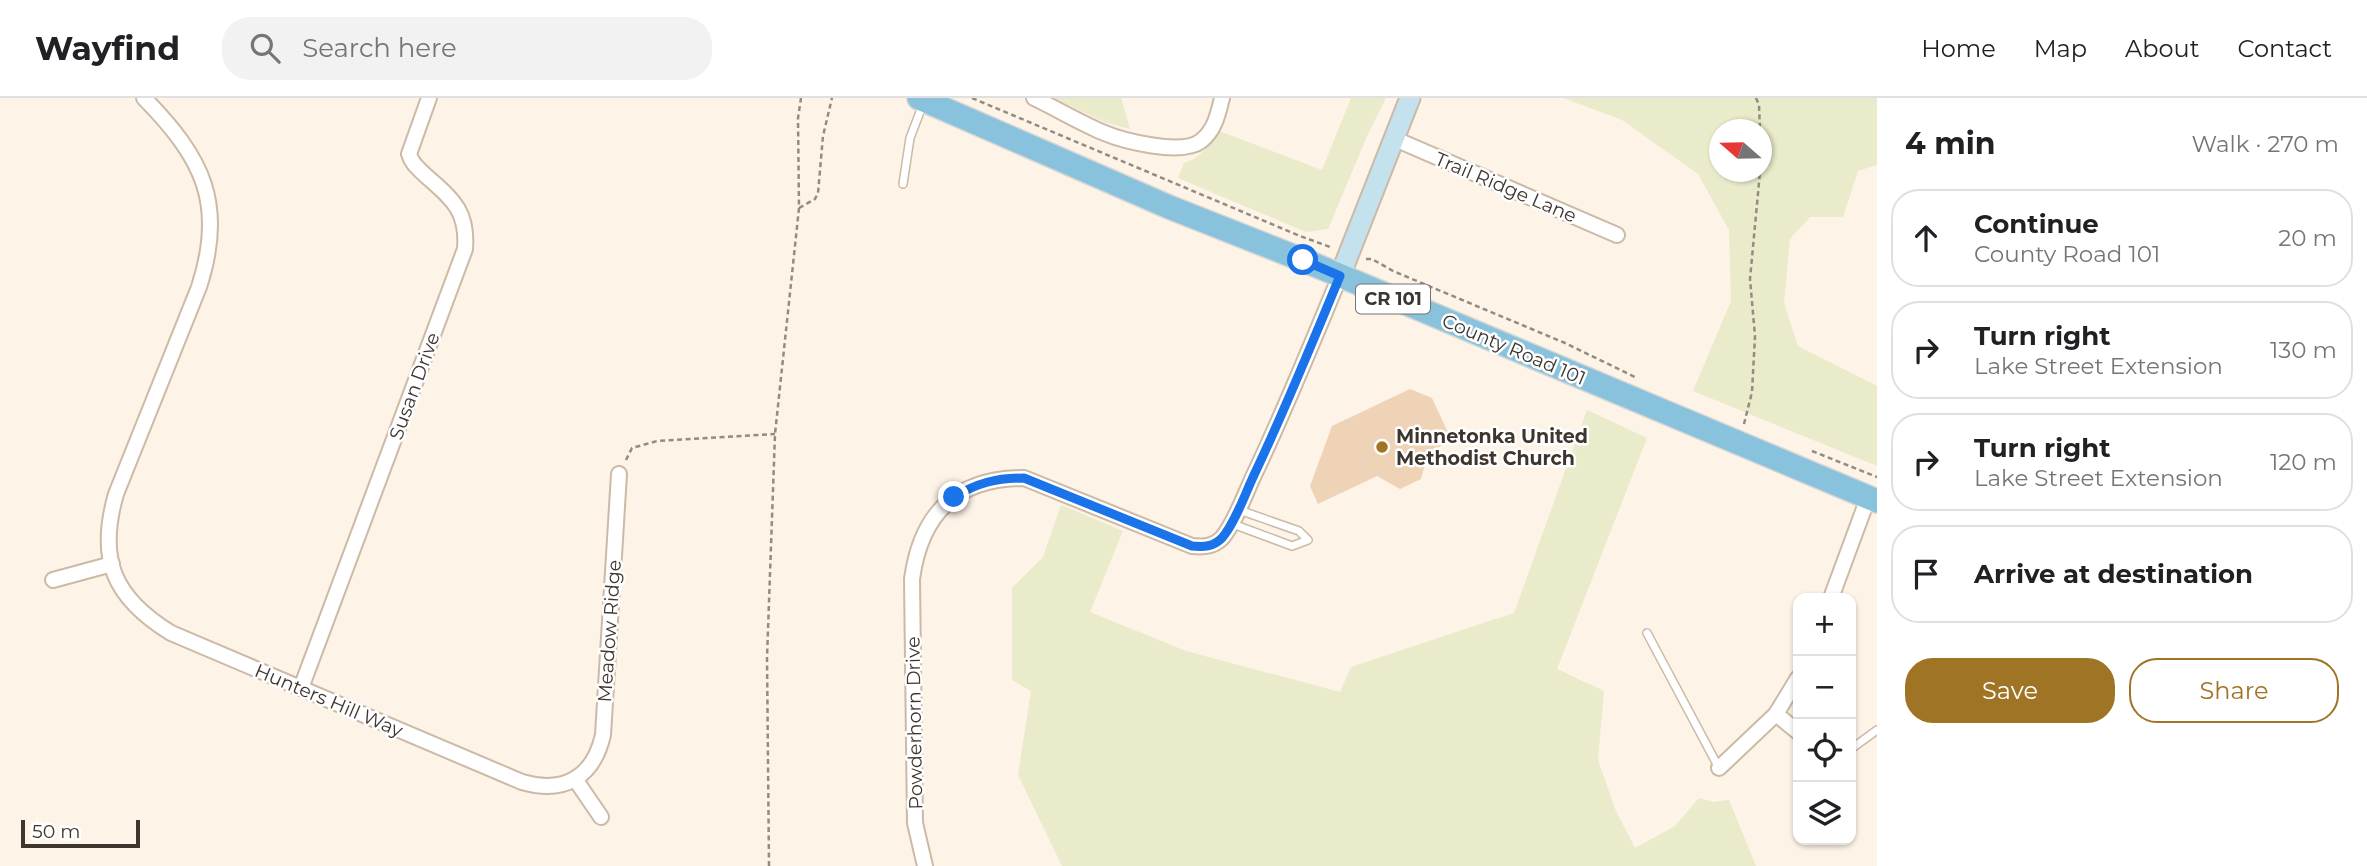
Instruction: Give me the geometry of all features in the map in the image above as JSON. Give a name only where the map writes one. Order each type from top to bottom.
[{"type":"main road","name":"County Road 101","points":[[922,99],[1169,207],[1874,492]]},
{"type":"street","name":"Hunters Hill Way","points":[[144,98],[182,143],[199,169],[208,198],[211,228],[208,257],[199,287],[116,494],[108,522],[107,549],[115,576],[129,600],[148,618],[171,633],[522,782],[540,787],[559,786],[575,779]]},
{"type":"street","name":"Susan Drive","points":[[301,688],[465,249],[467,230],[461,211],[449,196],[411,162],[409,154],[429,98]]},
{"type":"street","points":[[1034,98],[1104,133],[1149,145],[1190,146],[1200,142],[1209,133],[1217,118],[1222,98]]},
{"type":"street","points":[[1340,276],[1410,98]]},
{"type":"street","name":"Trail Ridge Lane","points":[[1395,139],[1617,235]]},
{"type":"street","name":"Powderhorn Drive","points":[[925,866],[915,823],[912,579],[915,556],[925,533],[938,514],[954,497],[976,484],[1000,478],[1024,478],[1192,546],[1205,547],[1214,544],[1223,536],[1238,509],[1278,425],[1340,276]]},
{"type":"street","name":"Meadow Ridge","points":[[575,779],[589,768],[599,752],[603,736],[619,474]]},
{"type":"street","points":[[1833,593],[1874,492]]},
{"type":"street","points":[[53,580],[112,564]]},
{"type":"street","points":[[1719,768],[1776,714],[1793,686]]},
{"type":"street","points":[[1776,714],[1793,728]]},
{"type":"street","points":[[575,779],[601,817]]},
{"type":"lane","points":[[903,184],[910,138],[922,99]]},
{"type":"lane","points":[[1230,523],[1292,546],[1308,540],[1299,531],[1238,509]]},
{"type":"lane","points":[[1647,633],[1719,768]]},
{"type":"lane","points":[[1856,745],[1877,730]]},
{"type":"path","points":[[769,866],[767,658],[775,434],[799,208],[800,98]]},
{"type":"path","points":[[799,208],[815,199],[818,193],[824,136],[832,98]]},
{"type":"path","points":[[972,98],[1300,236],[1349,254],[1372,259],[1393,271],[1565,343],[1640,379]]},
{"type":"path","points":[[1756,98],[1760,119]]},
{"type":"path","points":[[1751,426],[1744,424],[1752,392],[1754,347],[1750,279],[1759,182]]},
{"type":"path","points":[[619,474],[632,447],[657,441],[775,434]]},
{"type":"path","points":[[1804,448],[1874,492]]},
{"type":"green space","points":[[1054,98],[1121,98],[1130,129],[1104,122]]},
{"type":"green space","points":[[1351,98],[1386,98],[1328,229],[1306,232],[1178,178],[1184,163],[1199,155],[1219,131],[1322,170]]},
{"type":"green space","points":[[1563,98],[1877,98],[1877,165],[1858,171],[1843,217],[1810,217],[1790,239],[1784,303],[1798,346],[1877,386],[1877,466],[1693,391],[1731,301],[1729,230],[1698,174],[1622,120]]},
{"type":"green space","points":[[1587,410],[1647,438],[1557,669],[1604,691],[1598,760],[1616,811],[1635,848],[1675,826],[1699,798],[1713,802],[1729,800],[1756,866],[1062,866],[1018,775],[1031,691],[1012,680],[1012,588],[1043,557],[1061,505],[1123,531],[1090,612],[1186,651],[1340,692],[1351,667],[1514,613]]},
{"type":"building","name":"Minnetonka United Methodist Church","points":[[1410,389],[1432,398],[1452,441],[1428,452],[1421,479],[1400,489],[1377,476],[1318,504],[1310,486],[1332,426]]},
{"type":"place","name":"Minnetonka United Methodist Church","points":[[1382,447]]},
{"type":"route","points":[[954,497],[976,484],[1000,478],[1024,478],[1192,546],[1205,547],[1214,544],[1223,536],[1238,509],[1278,425],[1340,276],[1303,260]]}]
